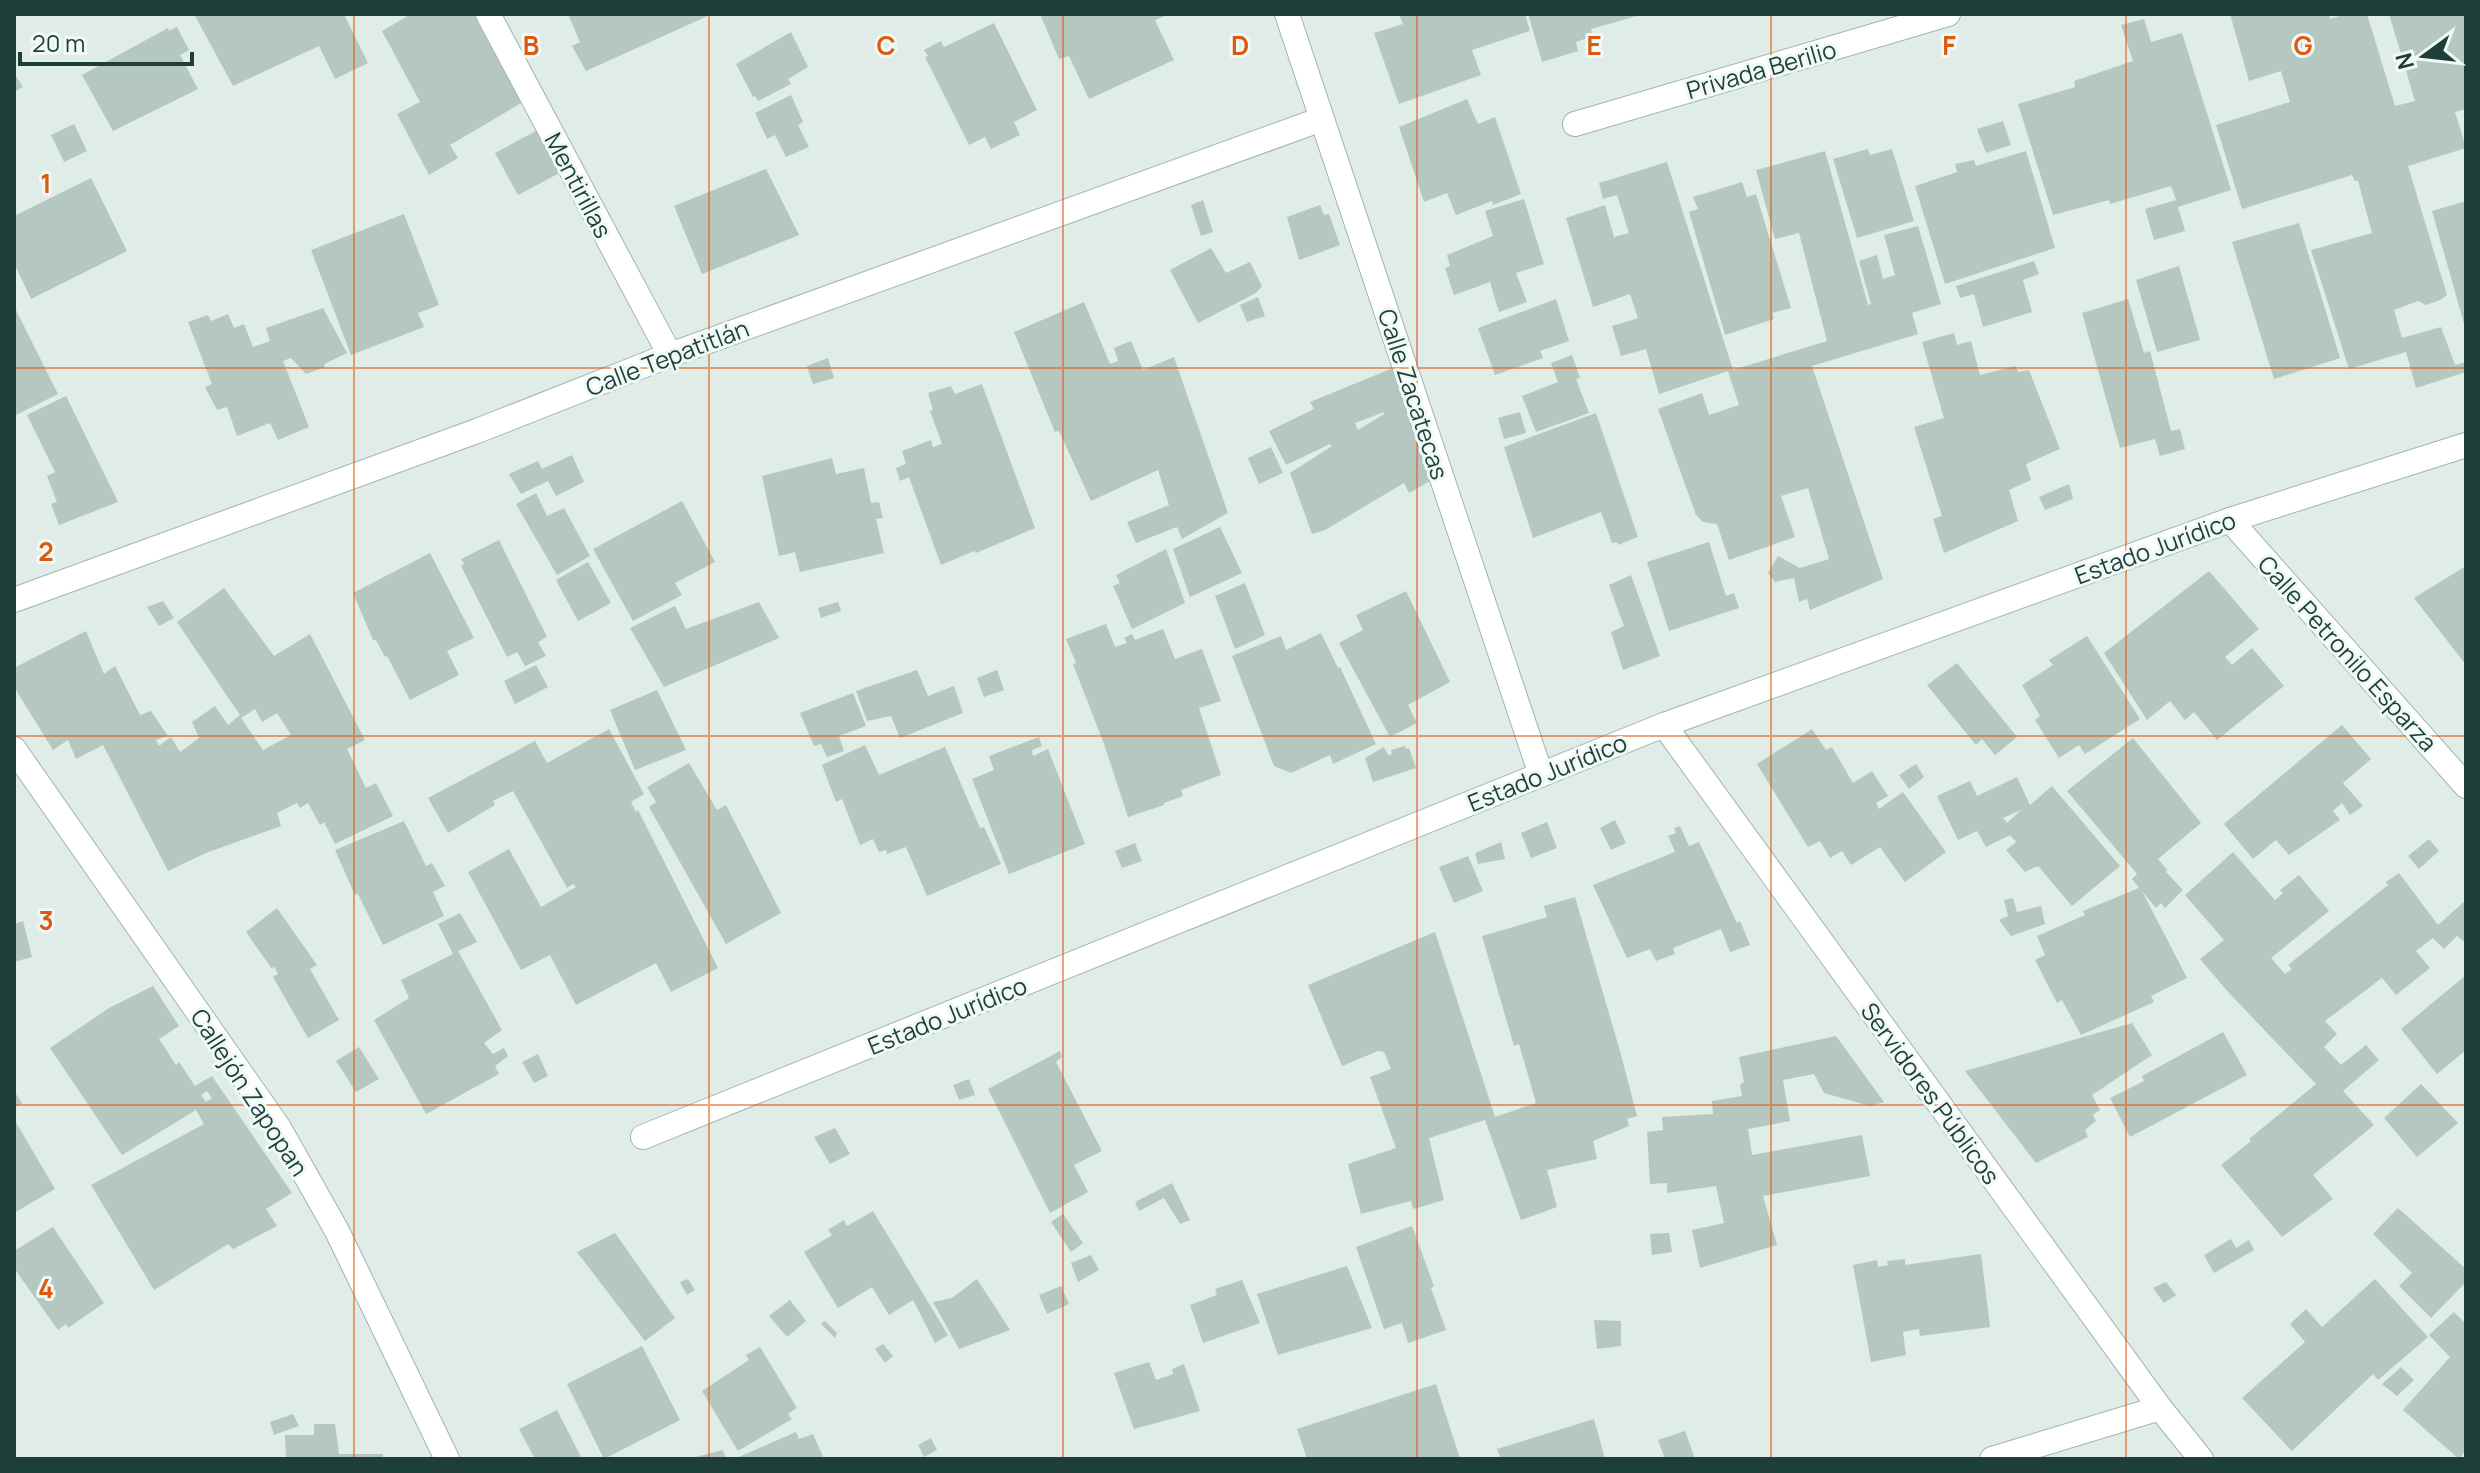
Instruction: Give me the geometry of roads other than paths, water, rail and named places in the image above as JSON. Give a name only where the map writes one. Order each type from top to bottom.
[{"type":"street","name":"Mentirillas","points":[[488,14],[670,355]]},
{"type":"street","name":"Calle Zacatecas","points":[[1287,14],[1541,775]]},
{"type":"street","name":"Privada Berilio","points":[[1575,124],[1948,14]]},
{"type":"street","name":"Calle Tepatitlán","points":[[14,600],[477,431],[670,355],[1322,119]]},
{"type":"street","name":"Estado Jurídico","points":[[643,1137],[1664,725],[2230,520],[2466,445]]},
{"type":"street","name":"Calle Petronilo Esparza","points":[[2230,520],[2466,786]]},
{"type":"street","name":"Servidores Públicos","points":[[1664,725],[2160,1408],[2201,1459]]},
{"type":"street","name":"Callejón Zapopan","points":[[14,749],[279,1128],[337,1231],[447,1459]]},
{"type":"street","points":[[1992,1459],[2160,1408]]}]
